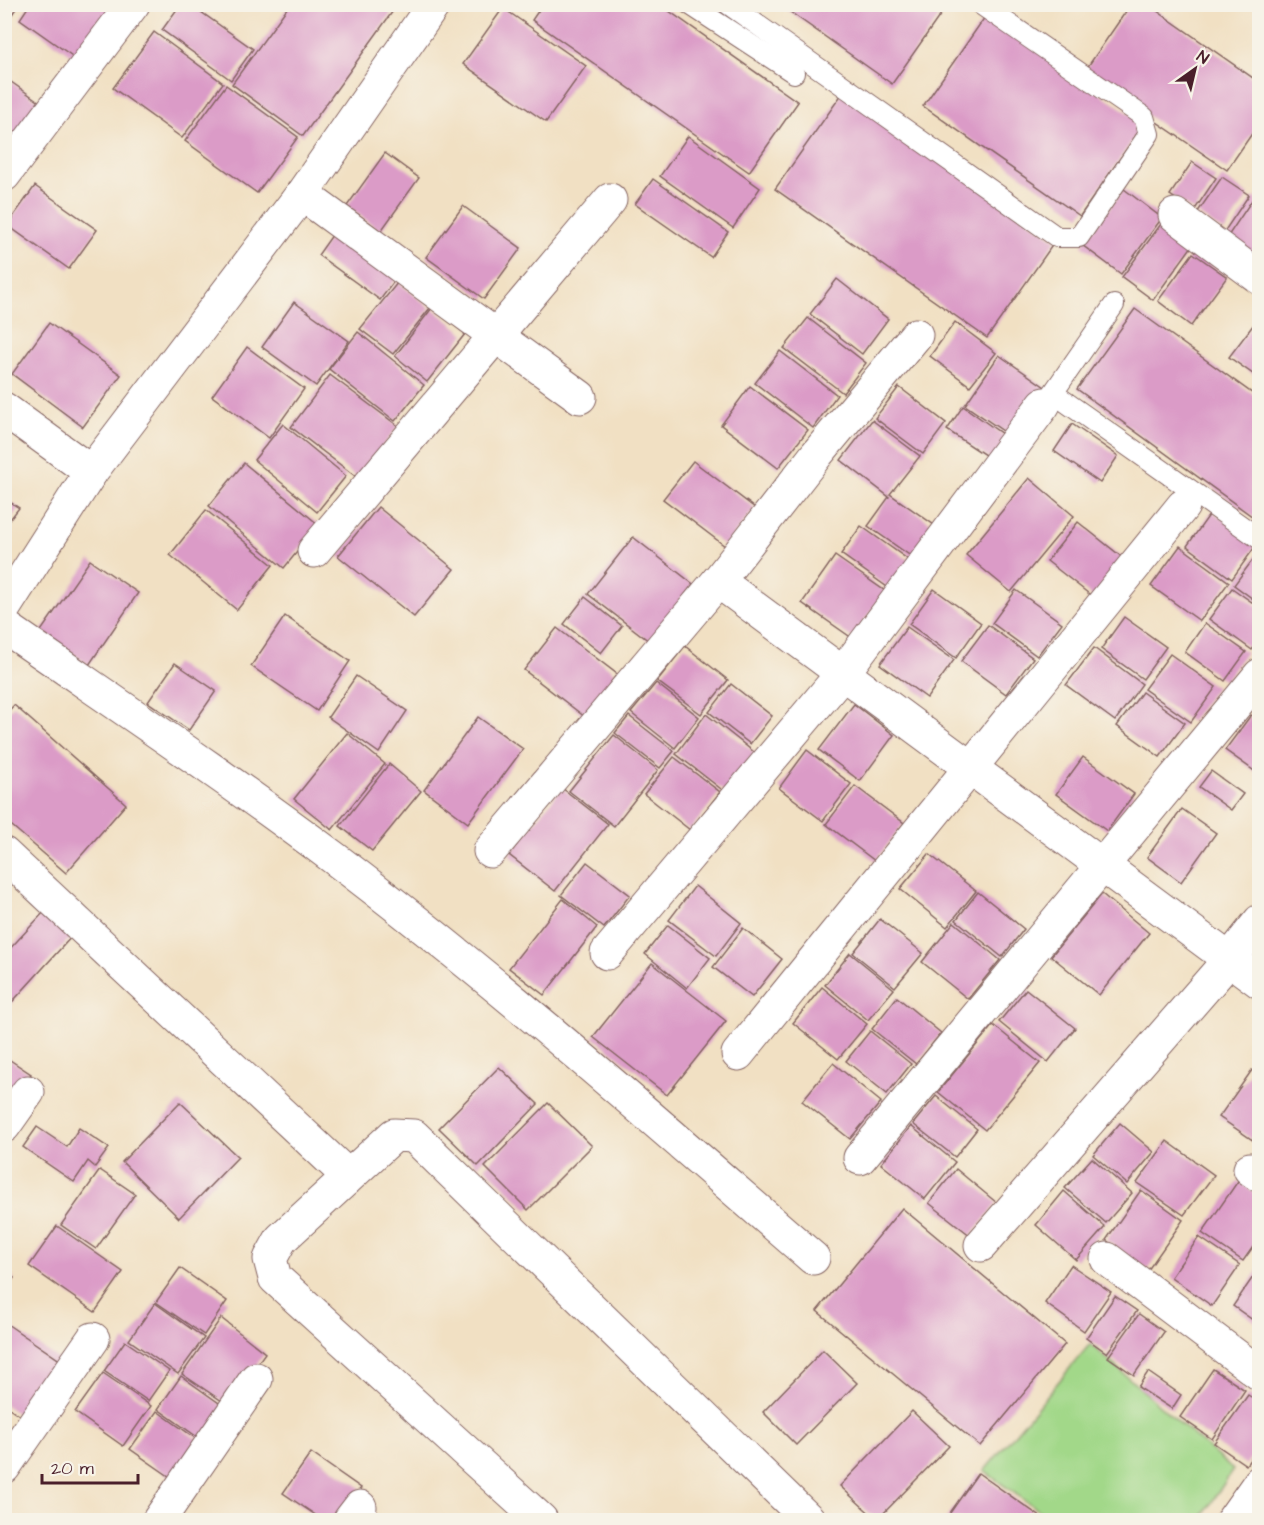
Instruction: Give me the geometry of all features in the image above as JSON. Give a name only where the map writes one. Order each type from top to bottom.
[{"type":"street","points":[[4,175],[133,4]]},
{"type":"street","points":[[4,608],[91,472],[302,194],[434,4]]},
{"type":"street","points":[[302,194],[580,397]]},
{"type":"street","points":[[314,551],[610,200]]},
{"type":"street","points":[[1175,215],[1260,278]]},
{"type":"street","points":[[490,851],[718,581],[817,454],[916,335]]},
{"type":"street","points":[[607,953],[843,674],[1044,404]]},
{"type":"street","points":[[4,410],[91,472]]},
{"type":"street","points":[[738,1054],[1183,506]]},
{"type":"street","points":[[718,581],[1260,982]]},
{"type":"street","points":[[4,626],[242,790],[336,860],[545,1027],[813,1258]]},
{"type":"street","points":[[860,1158],[1260,675]]},
{"type":"street","points":[[4,854],[348,1176]]},
{"type":"street","points":[[981,1245],[1229,960],[1260,921]]},
{"type":"street","points":[[4,1126],[28,1092]]},
{"type":"street","points":[[541,1521],[276,1278],[270,1259],[281,1239],[393,1135],[414,1136],[809,1521]]},
{"type":"street","points":[[1107,1259],[1260,1374]]},
{"type":"street","points":[[4,1467],[93,1339]]},
{"type":"street","points":[[159,1521],[256,1379]]},
{"type":"street","points":[[1233,1521],[1260,1482]]},
{"type":"lane","points":[[689,4],[794,73]]},
{"type":"lane","points":[[728,4],[1057,237],[1079,237],[1149,134],[1143,117],[980,4]]},
{"type":"lane","points":[[1114,305],[1053,393],[1260,539]]},
{"type":"green space","points":[[1090,1344],[1233,1470],[1200,1520],[1052,1520],[984,1471]]},
{"type":"building","points":[[4,4],[19,4],[4,26]]},
{"type":"building","points":[[30,4],[102,4],[112,11],[78,60],[20,19]]},
{"type":"building","points":[[290,4],[398,4],[303,136],[232,84]]},
{"type":"building","points":[[543,4],[659,4],[798,102],[749,172],[532,20]]},
{"type":"building","points":[[779,4],[948,4],[892,84]]},
{"type":"building","points":[[1131,4],[1147,4],[1260,83],[1260,122],[1227,170],[1084,72]]},
{"type":"building","points":[[180,5],[191,5],[253,49],[231,80],[162,30]]},
{"type":"building","points":[[503,8],[586,66],[546,122],[463,64]]},
{"type":"building","points":[[987,14],[1144,124],[1080,216],[923,106]]},
{"type":"building","points":[[154,32],[223,83],[182,138],[113,88]]},
{"type":"building","points":[[4,77],[41,103],[4,155]]},
{"type":"building","points":[[226,85],[298,137],[257,193],[185,141]]},
{"type":"building","points":[[844,91],[1056,240],[987,338],[775,189]]},
{"type":"building","points":[[688,136],[760,188],[733,228],[660,176]]},
{"type":"building","points":[[385,153],[419,178],[381,231],[347,206]]},
{"type":"building","points":[[1192,162],[1216,178],[1194,211],[1170,195]]},
{"type":"building","points":[[1222,177],[1249,195],[1224,232],[1197,213]]},
{"type":"building","points":[[653,179],[728,232],[711,257],[635,204]]},
{"type":"building","points":[[35,186],[97,230],[69,269],[7,225]]},
{"type":"building","points":[[1124,189],[1162,218],[1121,274],[1082,245]]},
{"type":"building","points":[[1254,197],[1260,201],[1260,262],[1226,239]]},
{"type":"building","points":[[463,206],[521,248],[484,299],[426,257]]},
{"type":"building","points":[[1164,220],[1195,242],[1153,300],[1122,277]]},
{"type":"building","points":[[335,231],[398,276],[380,300],[318,255]]},
{"type":"building","points":[[1193,253],[1227,277],[1191,326],[1158,301]]},
{"type":"building","points":[[837,279],[888,319],[862,354],[810,314]]},
{"type":"building","points":[[398,282],[430,308],[393,354],[360,329]]},
{"type":"building","points":[[294,302],[349,341],[316,386],[262,347]]},
{"type":"building","points":[[432,308],[465,334],[427,382],[395,356]]},
{"type":"building","points":[[1135,309],[1260,399],[1260,522],[1077,389]]},
{"type":"building","points":[[1260,316],[1260,379],[1229,357]]},
{"type":"building","points":[[808,318],[866,363],[843,393],[784,348]]},
{"type":"building","points":[[955,322],[996,353],[970,386],[930,356]]},
{"type":"building","points":[[49,323],[121,375],[83,427],[12,374]]},
{"type":"building","points":[[358,332],[424,385],[395,421],[329,369]]},
{"type":"building","points":[[247,347],[304,389],[269,438],[212,396]]},
{"type":"building","points":[[780,351],[837,395],[813,428],[755,383]]},
{"type":"building","points":[[999,355],[1045,387],[1012,437],[965,405]]},
{"type":"building","points":[[330,375],[398,426],[359,479],[291,427]]},
{"type":"building","points":[[750,386],[808,430],[778,468],[721,425]]},
{"type":"building","points":[[899,387],[946,423],[923,454],[875,418]]},
{"type":"building","points":[[963,406],[1009,439],[994,461],[947,430]]},
{"type":"building","points":[[872,420],[920,456],[890,494],[937,527],[915,559],[868,526],[889,497],[841,460]]},
{"type":"building","points":[[283,424],[346,476],[317,512],[254,460]]},
{"type":"building","points":[[1072,424],[1118,456],[1100,483],[1054,451]]},
{"type":"building","points":[[693,461],[755,508],[725,546],[663,499]]},
{"type":"building","points":[[244,463],[319,525],[284,568],[209,506]]},
{"type":"building","points":[[1029,478],[1074,516],[1011,592],[966,555]]},
{"type":"building","points":[[4,498],[19,508],[4,527]]},
{"type":"building","points":[[378,507],[454,569],[414,617],[338,556]]},
{"type":"building","points":[[206,510],[273,565],[237,610],[170,555]]},
{"type":"building","points":[[1212,511],[1257,544],[1232,579],[1187,546]]},
{"type":"building","points":[[1078,522],[1123,558],[1093,597],[1047,561]]},
{"type":"building","points":[[861,526],[910,561],[890,589],[841,554]]},
{"type":"building","points":[[633,537],[693,584],[649,641],[588,594]]},
{"type":"building","points":[[1180,546],[1229,582],[1200,621],[1151,586]]},
{"type":"building","points":[[1260,550],[1260,604],[1234,585]]},
{"type":"building","points":[[835,556],[885,591],[852,638],[802,603]]},
{"type":"building","points":[[90,560],[138,593],[89,665],[41,631]]},
{"type":"building","points":[[1232,588],[1260,608],[1260,639],[1252,650],[1209,619]]},
{"type":"building","points":[[934,589],[981,623],[956,658],[909,624]]},
{"type":"building","points":[[1016,590],[1062,623],[1037,656],[992,623]]},
{"type":"building","points":[[585,597],[622,626],[601,653],[564,624]]},
{"type":"building","points":[[285,616],[350,661],[317,711],[251,666]]},
{"type":"building","points":[[1124,617],[1166,647],[1143,679],[1101,649]]},
{"type":"building","points":[[1205,623],[1246,652],[1225,681],[1185,652]]},
{"type":"building","points":[[988,625],[1033,658],[1006,694],[961,661]]},
{"type":"building","points":[[907,627],[954,660],[927,698],[880,664]]},
{"type":"building","points":[[557,628],[617,674],[585,717],[524,670]]},
{"type":"building","points":[[685,646],[728,680],[701,714],[657,681]]},
{"type":"building","points":[[1094,648],[1142,684],[1115,721],[1066,685]]},
{"type":"building","points":[[1170,654],[1216,687],[1191,722],[1144,689]]},
{"type":"building","points":[[175,663],[216,691],[189,730],[148,702]]},
{"type":"building","points":[[356,676],[407,711],[379,753],[328,717]]},
{"type":"building","points":[[656,683],[699,717],[675,748],[631,713]]},
{"type":"building","points":[[731,684],[772,716],[750,744],[709,712]]},
{"type":"building","points":[[1142,692],[1185,723],[1160,757],[1117,726]]},
{"type":"building","points":[[854,704],[894,735],[860,781],[819,750]]},
{"type":"building","points":[[14,705],[126,804],[66,873],[4,819],[4,716]]},
{"type":"building","points":[[706,714],[755,753],[725,792],[676,754]]},
{"type":"building","points":[[1251,715],[1260,721],[1260,775],[1225,750]]},
{"type":"building","points":[[629,716],[674,751],[660,768],[615,733]]},
{"type":"building","points":[[478,717],[523,749],[468,823],[424,790]]},
{"type":"building","points":[[347,733],[385,764],[332,830],[294,799]]},
{"type":"building","points":[[614,735],[658,770],[614,826],[569,791]]},
{"type":"building","points":[[807,750],[851,784],[823,821],[779,788]]},
{"type":"building","points":[[674,757],[720,792],[690,830],[644,794]]},
{"type":"building","points":[[1083,757],[1134,794],[1107,831],[1056,794]]},
{"type":"building","points":[[389,764],[421,791],[372,851],[340,826]]},
{"type":"building","points":[[1211,771],[1243,794],[1231,810],[1199,787]]},
{"type":"building","points":[[855,786],[904,823],[875,861],[826,824]]},
{"type":"building","points":[[562,788],[608,824],[555,891],[509,855]]},
{"type":"building","points":[[1182,809],[1216,833],[1181,882],[1147,857]]},
{"type":"building","points":[[929,854],[976,891],[947,927],[900,889]]},
{"type":"building","points":[[587,862],[630,895],[604,928],[561,895]]},
{"type":"building","points":[[695,886],[741,923],[716,956],[669,920]]},
{"type":"building","points":[[978,892],[1024,929],[1002,957],[956,920]]},
{"type":"building","points":[[1102,894],[1149,933],[1099,995],[1051,956]]},
{"type":"building","points":[[563,899],[597,927],[544,995],[509,968]]},
{"type":"building","points":[[44,912],[72,936],[4,1011],[4,955]]},
{"type":"building","points":[[880,919],[923,953],[895,987],[853,953]]},
{"type":"building","points":[[954,922],[1000,960],[968,999],[922,962]]},
{"type":"building","points":[[668,925],[710,958],[687,988],[645,954]]},
{"type":"building","points":[[743,928],[782,959],[752,997],[713,967]]},
{"type":"building","points":[[850,953],[894,989],[868,1020],[825,985]]},
{"type":"building","points":[[652,963],[726,1021],[667,1095],[593,1037]]},
{"type":"building","points":[[822,987],[867,1024],[838,1059],[793,1023]]},
{"type":"building","points":[[1026,989],[1075,1028],[1048,1062],[999,1022]]},
{"type":"building","points":[[897,997],[941,1033],[916,1064],[872,1029]]},
{"type":"building","points":[[993,1025],[1040,1063],[985,1130],[938,1092]]},
{"type":"building","points":[[870,1031],[911,1064],[887,1094],[846,1061]]},
{"type":"building","points":[[4,1056],[31,1074],[4,1111]]},
{"type":"building","points":[[833,1063],[881,1102],[850,1139],[802,1101]]},
{"type":"building","points":[[499,1067],[538,1104],[478,1166],[439,1128]]},
{"type":"building","points":[[1252,1070],[1260,1075],[1260,1145],[1219,1117]]},
{"type":"building","points":[[936,1096],[977,1129],[955,1157],[913,1124]]},
{"type":"building","points":[[180,1102],[238,1157],[179,1218],[122,1162]]},
{"type":"building","points":[[548,1103],[592,1146],[528,1210],[485,1167]]},
{"type":"building","points":[[1120,1123],[1154,1152],[1127,1184],[1093,1155]]},
{"type":"building","points":[[911,1126],[955,1162],[925,1199],[881,1164]]},
{"type":"building","points":[[37,1127],[67,1147],[79,1128],[109,1148],[95,1167],[88,1161],[74,1182],[23,1147]]},
{"type":"building","points":[[1167,1141],[1214,1175],[1184,1215],[1137,1183]]},
{"type":"building","points":[[1092,1158],[1132,1193],[1106,1223],[1065,1188]]},
{"type":"building","points":[[956,1169],[997,1203],[971,1236],[929,1203]]},
{"type":"building","points":[[100,1170],[135,1194],[96,1249],[61,1225]]},
{"type":"building","points":[[1238,1181],[1260,1196],[1260,1237],[1243,1261],[1202,1233]]},
{"type":"building","points":[[1141,1190],[1183,1220],[1148,1270],[1106,1240]]},
{"type":"building","points":[[1064,1191],[1105,1227],[1076,1260],[1036,1225]]},
{"type":"building","points":[[902,1208],[1065,1344],[980,1446],[817,1311]]},
{"type":"building","points":[[57,1226],[123,1272],[95,1312],[29,1266]]},
{"type":"building","points":[[1199,1237],[1240,1265],[1212,1306],[1171,1277]]},
{"type":"building","points":[[1071,1265],[1111,1292],[1084,1331],[1045,1303]]},
{"type":"building","points":[[1260,1267],[1260,1325],[1233,1306]]},
{"type":"building","points":[[180,1268],[227,1301],[204,1335],[156,1302]]},
{"type":"building","points":[[4,1271],[14,1278],[4,1291]]},
{"type":"building","points":[[1115,1296],[1137,1311],[1107,1353],[1086,1338]]},
{"type":"building","points":[[155,1303],[204,1338],[178,1374],[129,1340]]},
{"type":"building","points":[[1139,1314],[1164,1332],[1134,1375],[1108,1357]]},
{"type":"building","points":[[221,1318],[265,1353],[228,1405],[182,1374]]},
{"type":"building","points":[[4,1322],[61,1361],[22,1417],[4,1404]]},
{"type":"building","points":[[125,1341],[169,1371],[148,1401],[104,1371]]},
{"type":"building","points":[[823,1350],[857,1383],[796,1445],[763,1412]]},
{"type":"building","points":[[1213,1369],[1245,1390],[1212,1439],[1180,1417]]},
{"type":"building","points":[[1148,1372],[1181,1395],[1172,1409],[1138,1387]]},
{"type":"building","points":[[103,1373],[151,1406],[123,1446],[75,1412]]},
{"type":"building","points":[[181,1376],[226,1408],[203,1441],[158,1409]]},
{"type":"building","points":[[1248,1395],[1260,1403],[1260,1446],[1246,1465],[1214,1443]]},
{"type":"building","points":[[157,1411],[202,1443],[176,1481],[130,1449]]},
{"type":"building","points":[[912,1411],[949,1446],[877,1520],[840,1486]]},
{"type":"building","points":[[311,1453],[361,1488],[338,1520],[323,1520],[283,1493]]},
{"type":"building","points":[[978,1473],[1045,1520],[945,1520]]}]
